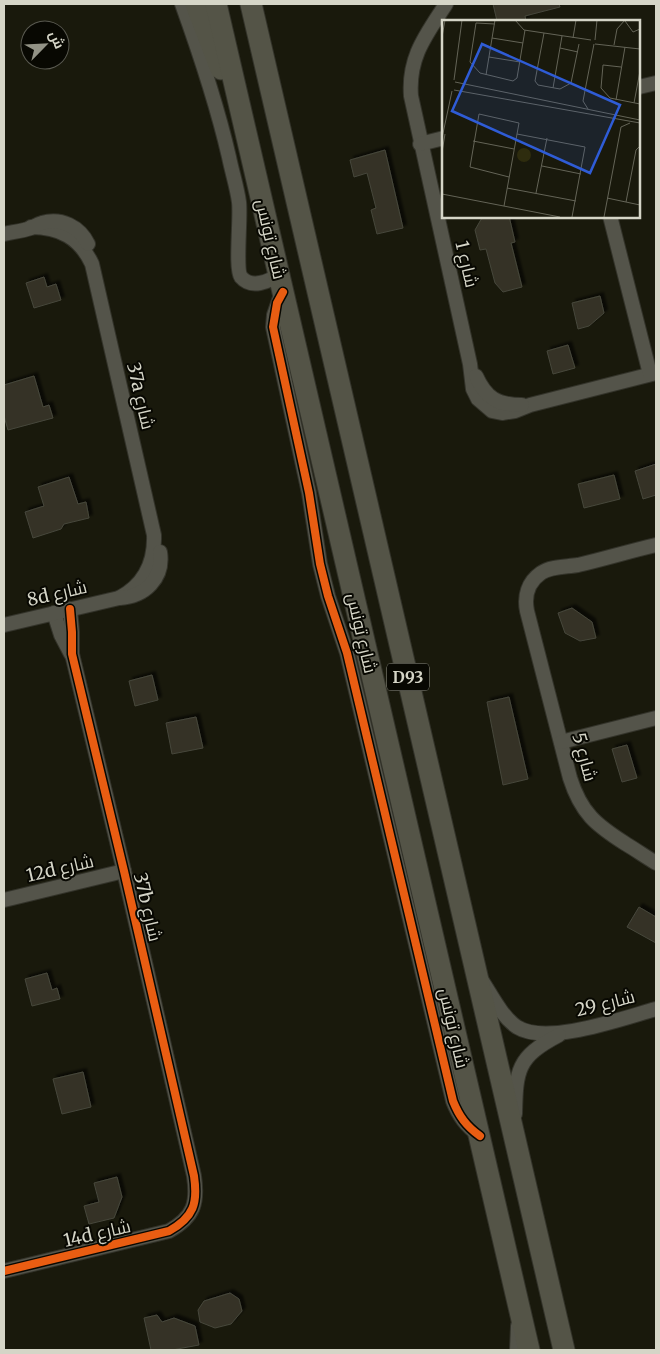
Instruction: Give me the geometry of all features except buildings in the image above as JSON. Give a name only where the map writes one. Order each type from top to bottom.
[{"type":"main road","points":[[196,4],[214,54],[239,102]]},
{"type":"main road","name":"شارع تونس","points":[[216,4],[529,1350]]},
{"type":"main road","name":"شارع تونس","points":[[251,4],[564,1350]]},
{"type":"street","points":[[182,4],[212,93],[237,192],[240,214],[238,264],[240,275],[252,284],[269,280],[281,283]]},
{"type":"street","name":"شارع 1","points":[[446,4],[422,40],[410,76],[410,96],[470,364],[480,386],[492,399],[510,405],[530,404],[653,373]]},
{"type":"street","points":[[640,87],[656,83]]},
{"type":"street","points":[[420,144],[442,138]]},
{"type":"street","points":[[611,218],[653,373]]},
{"type":"street","name":"37a شارع","points":[[4,234],[48,221],[60,222],[69,230],[92,264],[154,536],[161,555],[159,569],[152,574]]},
{"type":"street","name":"شارع 5","points":[[656,545],[577,565],[548,577],[538,587],[534,600],[532,624],[561,742],[578,800],[590,817],[602,828],[656,863]]},
{"type":"street","name":"8d شارع","points":[[4,625],[119,598],[152,574]]},
{"type":"street","name":"37b شارع","points":[[70,609],[72,654],[194,1176],[195,1194],[191,1212]]},
{"type":"street","name":"37b شارع","points":[[54,613],[61,635],[72,654]]},
{"type":"street","points":[[561,742],[656,718]]},
{"type":"street","name":"12d شارع","points":[[4,900],[124,872]]},
{"type":"street","name":"شارع 29","points":[[476,972],[507,1018],[517,1027],[531,1033],[563,1033],[656,1009]]},
{"type":"street","name":"شارع 29","points":[[515,1140],[516,1090],[520,1070],[534,1050],[563,1033]]},
{"type":"street","name":"14d شارع","points":[[4,1271],[160,1234],[177,1226],[191,1212]]},
{"type":"street","points":[[517,1350],[517,1334],[521,1316]]},
{"type":"cycle path","points":[[283,292],[277,303],[273,327],[309,493],[320,564],[328,596],[347,653],[453,1101],[464,1120],[480,1136]]},
{"type":"cycle path","points":[[4,1271],[169,1231],[189,1215],[195,1194],[194,1176],[72,654],[70,609]]}]
